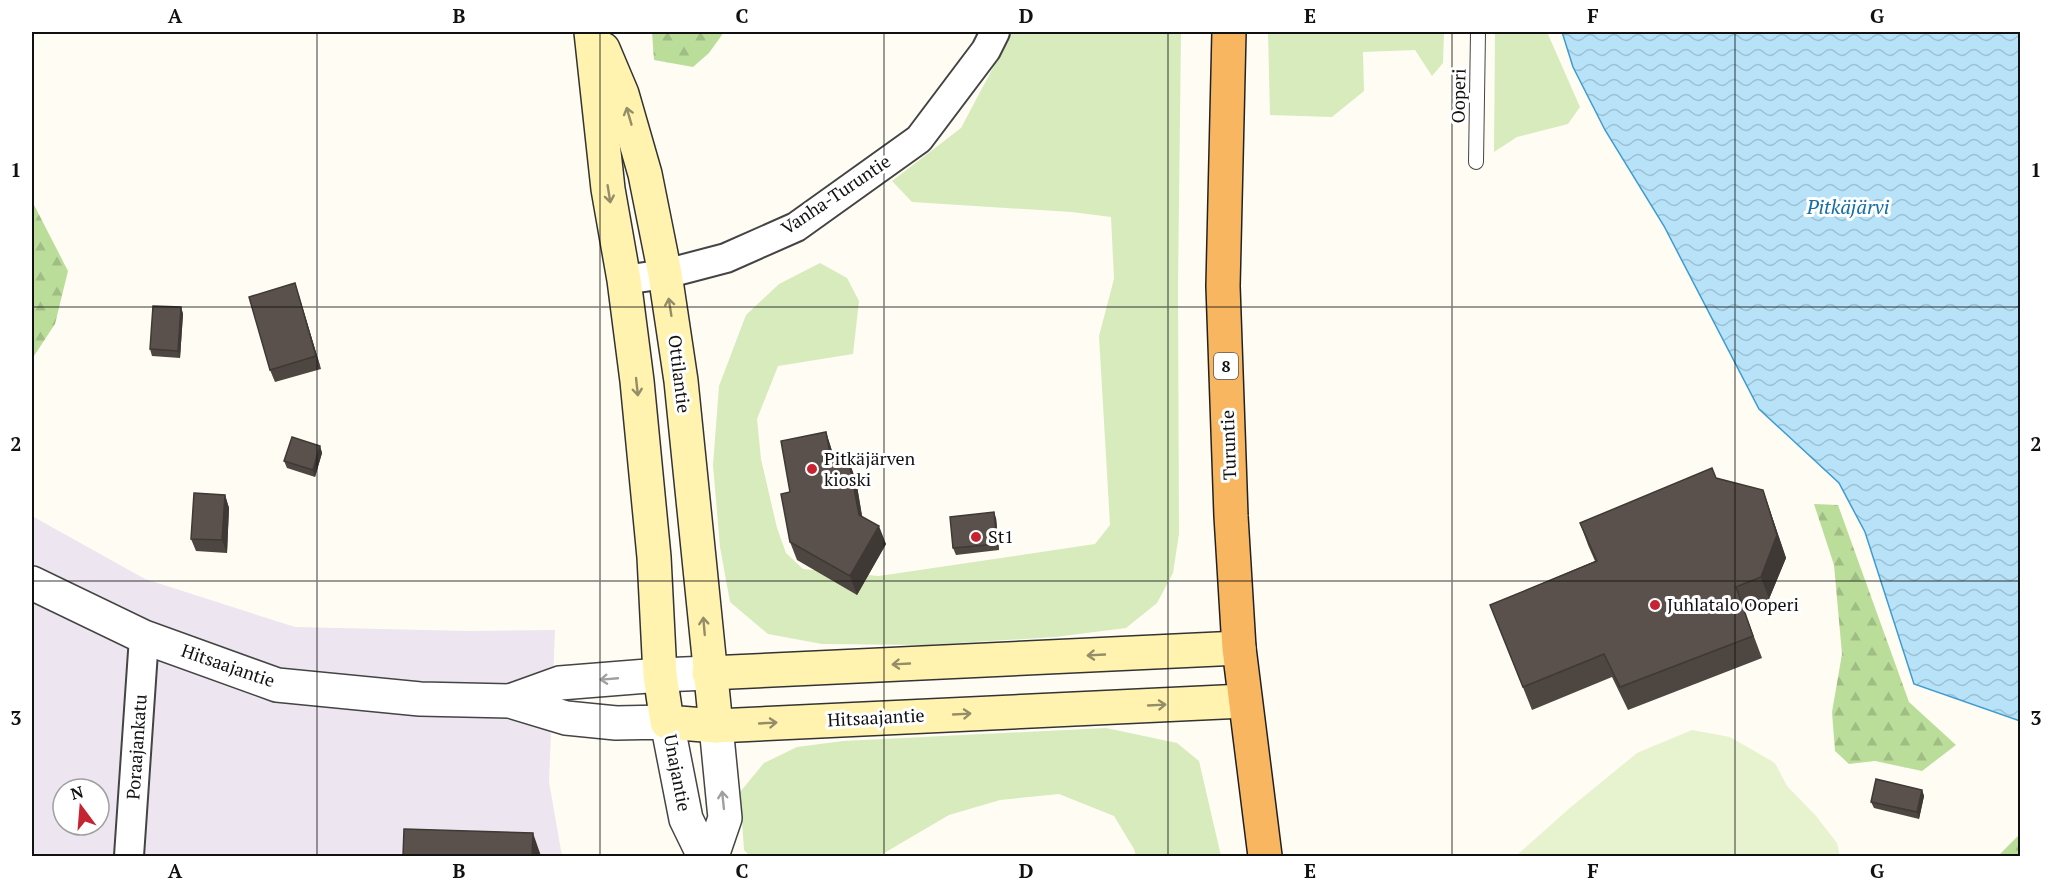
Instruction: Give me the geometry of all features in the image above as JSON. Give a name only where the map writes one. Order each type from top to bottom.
[{"type":"highway","name":"Turuntie","points":[[1229,32],[1223,286],[1239,648],[1265,856]]},
{"type":"main road","name":"Ottilantie","points":[[593,32],[622,93],[645,174],[665,274],[681,381],[716,726]]},
{"type":"main road","name":"Ottilantie","points":[[593,32],[608,189],[624,280],[637,381],[654,557],[660,675],[667,722]]},
{"type":"main road","name":"Hitsaajantie","points":[[709,674],[1239,648]]},
{"type":"main road","name":"Hitsaajantie","points":[[667,722],[716,726],[1244,701]]},
{"type":"street","name":"Vanha-Turuntie","points":[[624,280],[665,274],[726,258],[796,227],[919,139],[984,38]]},
{"type":"street","name":"Hitsaajantie","points":[[32,583],[144,637],[277,684],[420,699],[510,701],[566,718],[616,723],[667,722]]},
{"type":"street","name":"Poraajankatu","points":[[129,856],[144,637]]},
{"type":"street","name":"Hitsaajantie","points":[[510,701],[560,683],[660,675],[709,674]]},
{"type":"street","name":"Unajantie","points":[[667,722],[686,819],[704,856]]},
{"type":"street","points":[[712,856],[725,818],[716,726]]},
{"type":"lane","name":"Ooperi","points":[[1476,162],[1478,32]]},
{"type":"shaded area","points":[[32,516],[145,579],[295,627],[469,631],[555,630],[549,782],[562,856],[32,856]]},
{"type":"green space","points":[[652,32],[724,32],[709,53],[693,67],[654,60]]},
{"type":"green space","points":[[1012,32],[1181,32],[1178,287],[1179,534],[1173,573],[1157,603],[1126,628],[1055,637],[926,645],[822,644],[768,634],[730,602],[720,547],[713,465],[719,386],[746,315],[779,284],[820,263],[847,278],[859,301],[853,354],[778,366],[757,419],[761,459],[777,528],[786,553],[803,569],[879,576],[1095,544],[1110,525],[1099,336],[1114,279],[1111,217],[1072,212],[912,202],[892,181],[961,128]]},
{"type":"green space","points":[[1268,32],[1444,32],[1443,63],[1432,76],[1415,50],[1363,52],[1364,91],[1332,117],[1270,115]]},
{"type":"green space","points":[[1495,32],[1547,32],[1580,107],[1568,124],[1517,137],[1494,152]]},
{"type":"green space","points":[[32,201],[68,271],[55,324],[32,359]]},
{"type":"green space","points":[[1814,504],[1838,505],[1909,702],[1956,745],[1922,771],[1875,761],[1849,764],[1835,751],[1832,712],[1842,654],[1834,565]]},
{"type":"green space","points":[[1106,728],[1177,743],[1199,761],[1221,856],[1136,856],[1114,816],[1059,794],[1000,800],[949,815],[879,856],[750,856],[744,850],[740,792],[764,763],[797,747],[843,741]]},
{"type":"green space","points":[[1692,730],[1730,737],[1775,763],[1787,786],[1816,816],[1837,843],[1840,856],[1516,856],[1637,753]]},
{"type":"green space","points":[[2020,834],[2020,856],[1998,856]]},
{"type":"water","name":"Pitkäjärvi","points":[[1562,32],[2020,32],[2020,721],[1914,684],[1865,532],[1839,483],[1759,409],[1664,226],[1605,130],[1573,67]]},
{"type":"building","points":[[295,283],[316,356],[270,370],[249,297]]},
{"type":"building","points":[[153,306],[181,307],[178,351],[150,349]]},
{"type":"building","points":[[826,432],[832,465],[849,462],[859,515],[879,526],[850,576],[790,542],[781,494],[790,492],[781,441]]},
{"type":"building","points":[[292,437],[320,446],[313,470],[284,461]]},
{"type":"building","name":"Juhlatalo Ooperi","points":[[1712,468],[1716,478],[1763,490],[1777,535],[1761,577],[1736,587],[1753,636],[1620,687],[1604,654],[1523,687],[1490,605],[1597,561],[1580,523]]},
{"type":"building","points":[[194,493],[225,495],[222,540],[191,539]]},
{"type":"building","name":"St1","points":[[994,512],[997,544],[953,548],[950,517]]},
{"type":"building","points":[[1876,779],[1922,790],[1917,812],[1871,802]]},
{"type":"building","points":[[404,829],[533,833],[532,856],[403,856]]},
{"type":"place","name":"Pitkäjärven kioski","points":[[812,469]]},
{"type":"place","name":"St1","points":[[976,537]]},
{"type":"place","name":"Juhlatalo Ooperi","points":[[1655,605]]}]
